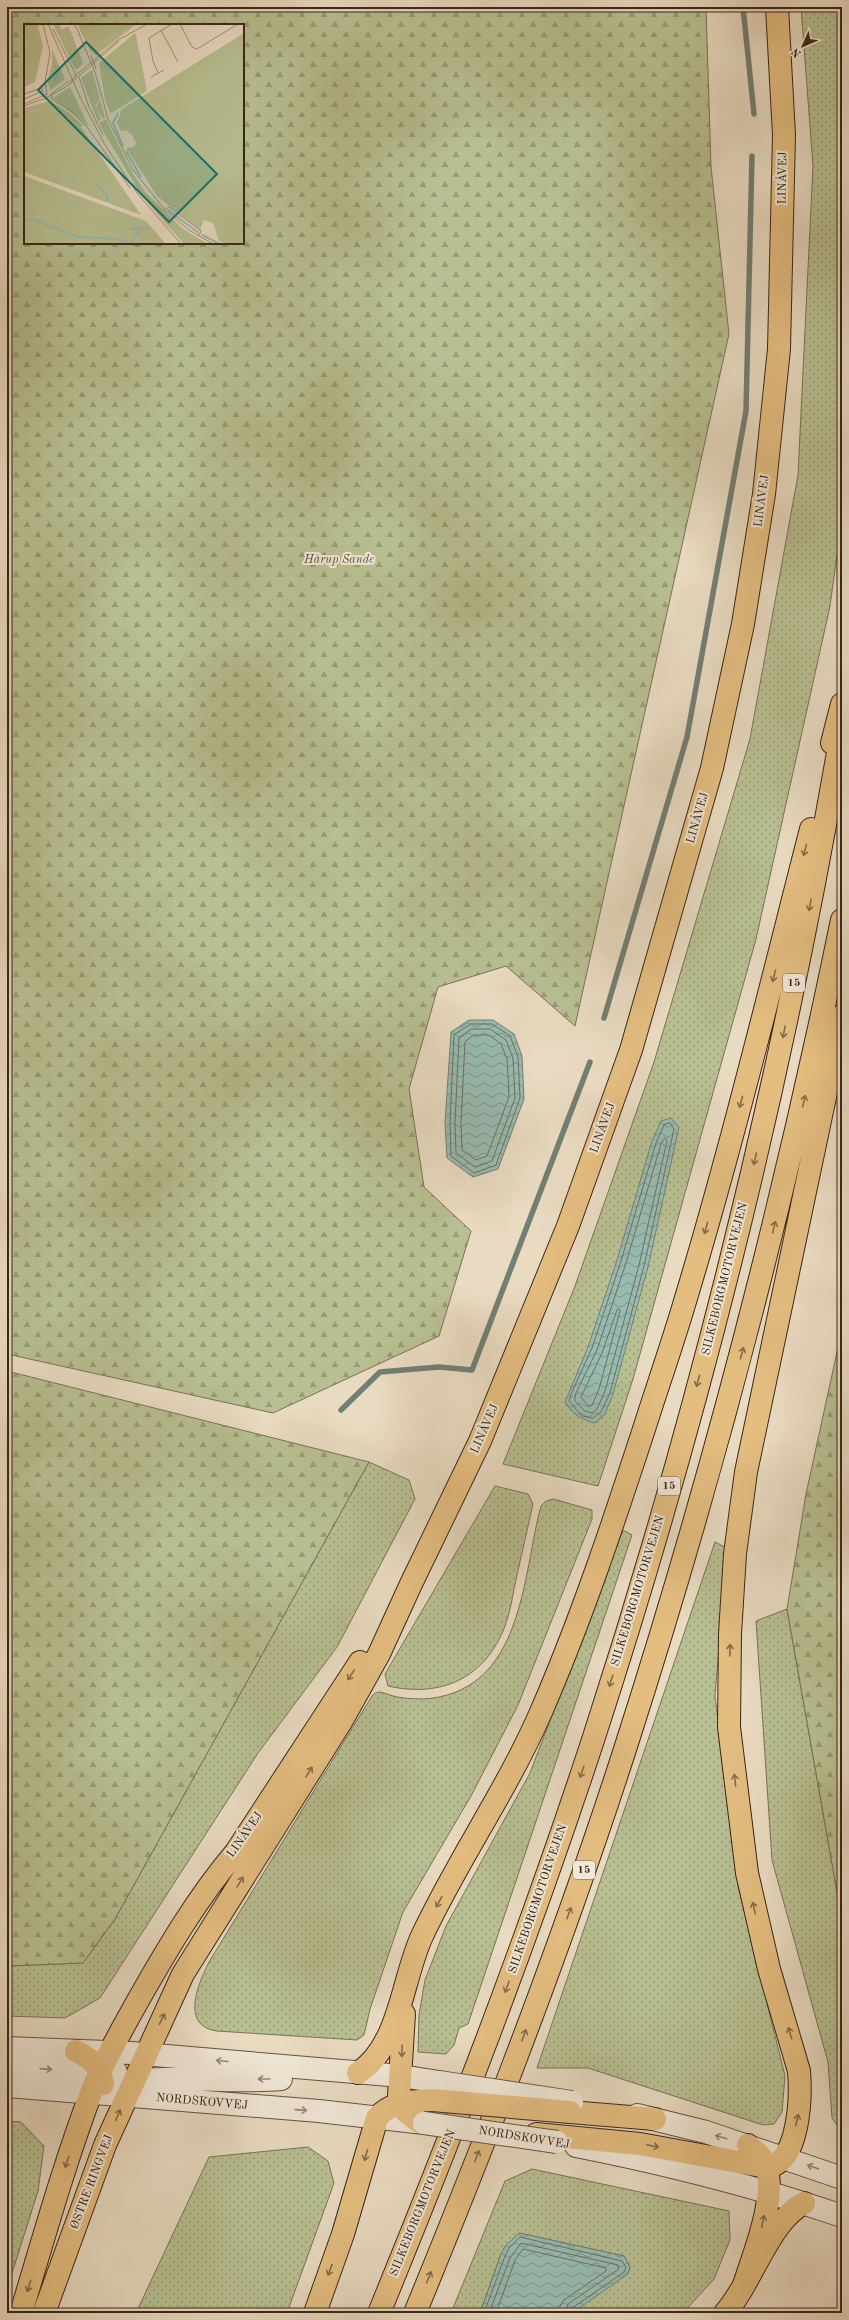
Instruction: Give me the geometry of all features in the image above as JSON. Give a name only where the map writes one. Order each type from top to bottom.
[{"type":"main road","name":"LINÅVEJ","points":[[118,2076],[349,1709],[380,1654],[411,1584],[480,1441],[568,1226],[631,1050],[712,768],[743,624],[764,494],[779,349],[784,135],[777,7]]},
{"type":"main road","points":[[358,2072],[378,2058],[387,2040],[420,1940],[514,1768],[540,1714],[603,1554],[682,1310],[706,1229],[756,1045],[842,704]]},
{"type":"main road","name":"SILKEBORGMOTORVEJEN","points":[[379,2313],[488,2039],[543,1888],[594,1735],[646,1571],[737,1235],[778,1061],[818,864],[842,729]]},
{"type":"main road","name":"15","points":[[414,2313],[452,2223],[573,1902],[627,1743],[725,1418],[770,1245],[814,1058],[842,920]]},
{"type":"main road","points":[[744,2285],[769,2192],[775,2162],[798,2119],[801,2096],[799,2071],[768,1962],[747,1873],[729,1727],[730,1634],[735,1554],[746,1472],[842,1016]]},
{"type":"main road","name":"LINÅVEJ","points":[[118,2076],[166,1974],[223,1882],[236,1852],[411,1584]]},
{"type":"main road","points":[[406,1984],[400,2095],[402,2103],[410,2117],[421,2122]]},
{"type":"main road","points":[[21,2313],[66,2168],[118,2076]]},
{"type":"main road","name":"ØSTRE RINGVEJ","points":[[45,2311],[105,2145],[118,2076]]},
{"type":"main road","points":[[315,2313],[343,2234],[377,2118],[383,2110],[436,2091],[571,2107],[655,2119]]},
{"type":"main road","points":[[558,2139],[640,2144],[775,2162]]},
{"type":"main road","points":[[748,2145],[762,2159],[775,2162]]},
{"type":"main road","points":[[725,2313],[744,2285],[786,2215],[804,2203]]},
{"type":"street","points":[[7,2048],[76,2051],[118,2076]]},
{"type":"street","points":[[7,2067],[118,2076],[277,2079],[358,2072]]},
{"type":"street","points":[[7,2086],[118,2076],[358,2072],[401,2076],[436,2091]]},
{"type":"street","name":"NORDSKOVVEJ","points":[[118,2076],[377,2118],[558,2139],[769,2192],[842,2216]]},
{"type":"street","points":[[655,2119],[748,2145]]},
{"type":"street","points":[[775,2162],[842,2178]]},
{"type":"green space","name":"Hårup Sande","points":[[7,7],[706,7],[711,167],[729,334],[575,1026],[506,966],[438,987],[409,1089],[424,1187],[471,1231],[439,1336],[273,1413],[7,1354]]},
{"type":"green space","points":[[801,7],[842,7],[842,519],[830,606],[756,939],[633,1379],[598,1486],[503,1464],[575,1286],[654,1062],[750,739],[798,475],[813,166]]},
{"type":"green space","points":[[842,1329],[842,1920],[787,1609],[806,1494]]},
{"type":"green space","points":[[7,1371],[369,1462],[115,1919],[83,1963],[7,1966]]},
{"type":"green space","points":[[369,1462],[409,1480],[415,1499],[337,1647],[258,1753],[100,1998],[65,2018],[7,2016],[7,1966],[83,1963],[115,1919]]},
{"type":"green space","points":[[495,1486],[528,1494],[533,1504],[509,1614],[496,1644],[486,1659],[473,1671],[459,1680],[443,1686],[426,1689],[408,1689],[388,1686],[385,1674]]},
{"type":"green space","points":[[553,1499],[592,1510],[592,1519],[518,1705],[471,1796],[403,1912],[370,2009],[364,2035],[357,2040],[217,2031],[206,2028],[199,2021],[195,2013],[195,2003],[200,1981],[209,1962],[372,1696],[380,1692],[397,1697],[408,1698],[423,1699],[439,1697],[467,1687],[488,1669],[504,1646],[515,1620],[523,1591],[541,1506],[546,1501]]},
{"type":"green space","points":[[623,1530],[632,1535],[468,2024],[459,2028],[454,2045],[446,2054],[418,2052],[419,2015],[425,1980],[446,1926],[530,1773]]},
{"type":"green space","points":[[715,1542],[727,1548],[715,1696],[738,1886],[785,2076],[782,2112],[774,2124],[763,2125],[588,2068],[537,2068]]},
{"type":"green space","points":[[787,1609],[842,1920],[842,2132],[832,2118],[828,2062],[772,1860],[756,1621]]},
{"type":"green space","points":[[7,2121],[21,2122],[44,2146],[38,2191],[7,2289]]},
{"type":"green space","points":[[308,2147],[328,2161],[334,2183],[287,2313],[136,2313],[209,2157]]},
{"type":"green space","points":[[532,2169],[729,2211],[730,2240],[714,2279],[683,2313],[572,2313],[630,2267],[624,2256],[519,2233],[506,2246],[501,2254],[480,2313],[451,2313],[505,2181]]},
{"type":"water","points":[[469,1020],[493,1020],[514,1034],[522,1056],[524,1099],[498,1169],[473,1177],[447,1158],[445,1123],[451,1032]]},
{"type":"water","points":[[671,1118],[679,1127],[648,1267],[613,1394],[605,1414],[595,1423],[577,1416],[565,1402],[588,1347],[617,1260],[652,1141],[661,1121]]},
{"type":"water","points":[[519,2233],[624,2256],[630,2267],[628,2274],[572,2313],[480,2313],[501,2254],[505,2246]]},
{"type":"waterway","points":[[743,7],[754,114]]},
{"type":"waterway","points":[[604,1018],[687,737],[746,411],[752,156]]},
{"type":"waterway","points":[[341,1410],[380,1372],[439,1367],[472,1370],[590,1062]]}]
